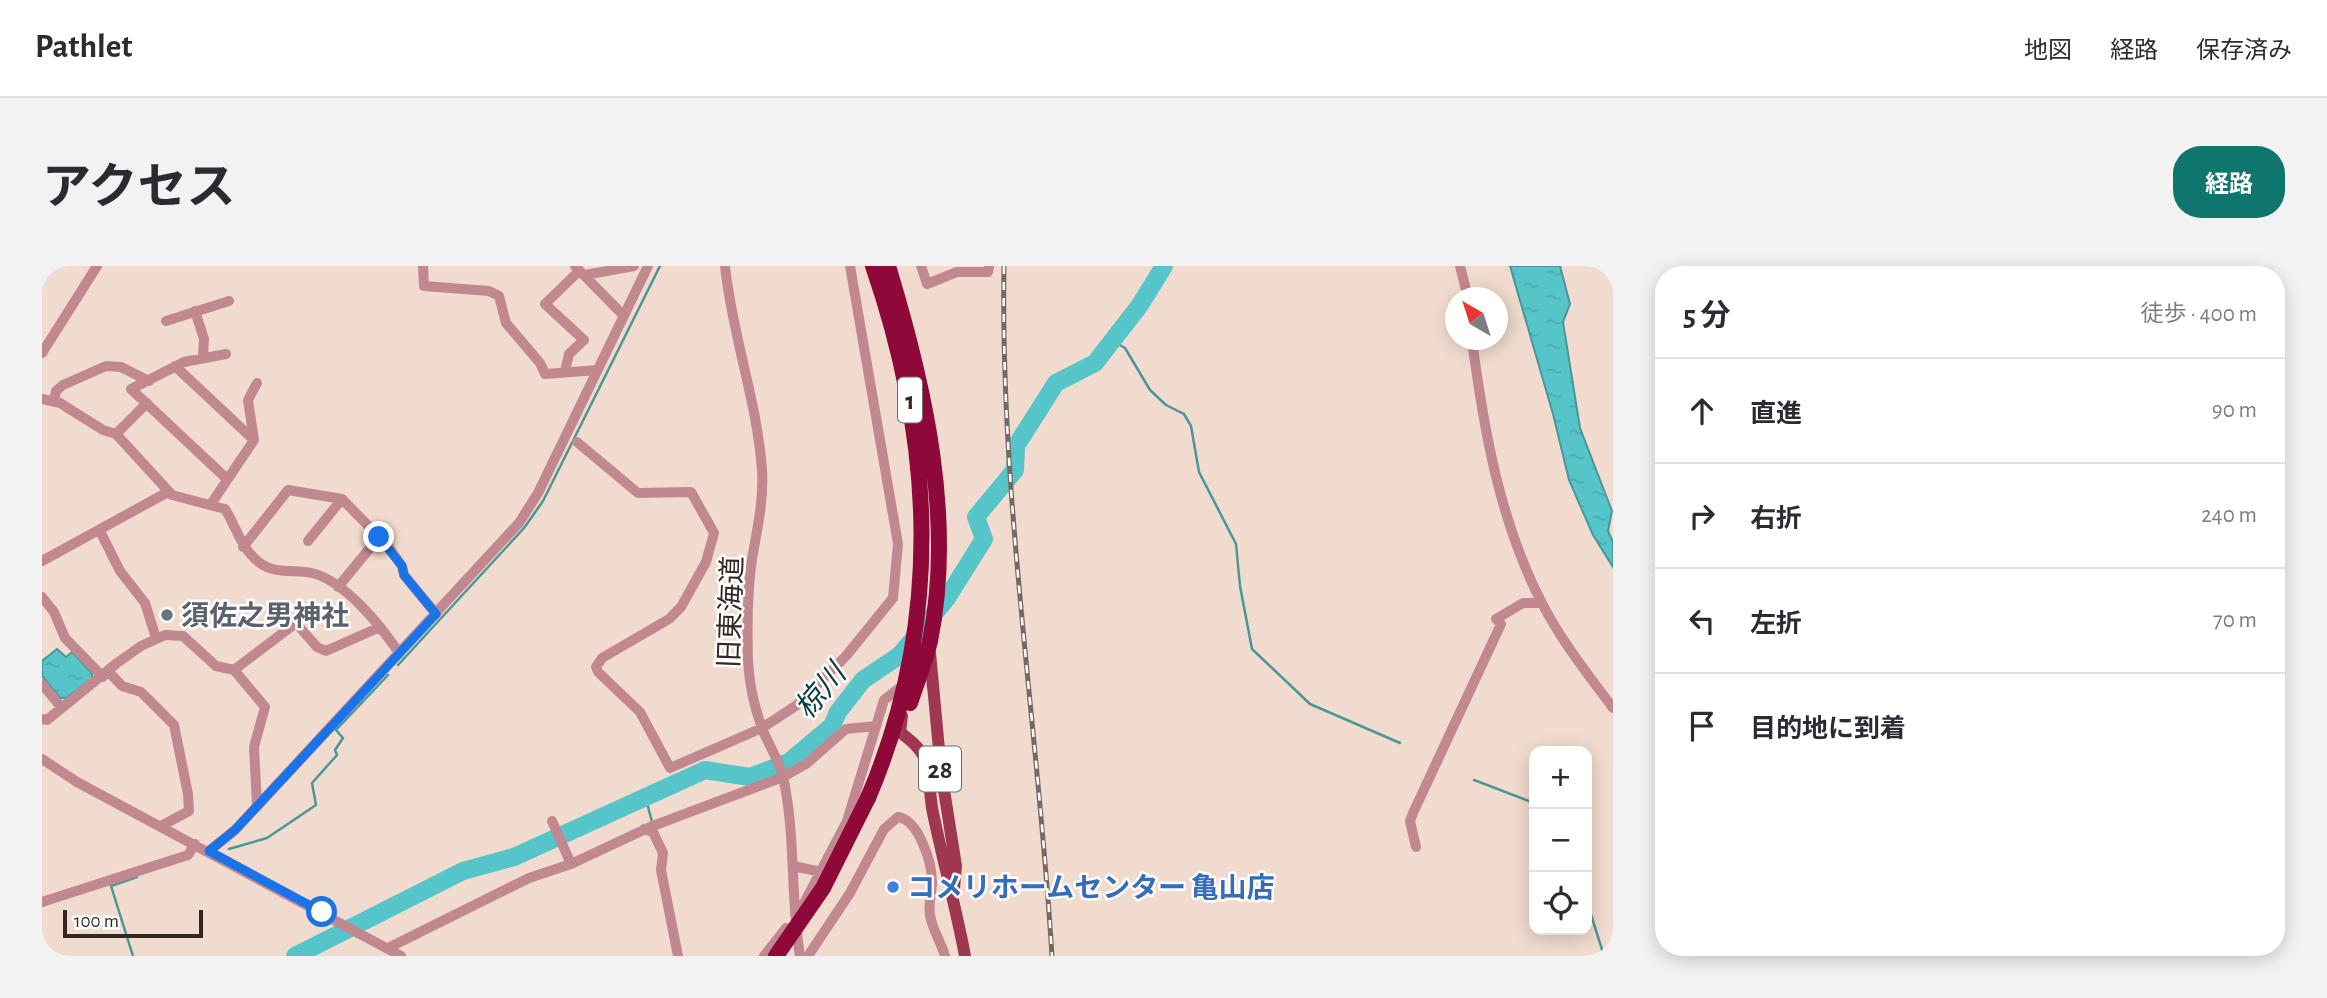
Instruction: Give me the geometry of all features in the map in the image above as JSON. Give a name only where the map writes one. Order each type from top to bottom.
[{"type":"highway","name":"1","points":[[873,266],[893,329],[913,418],[920,472],[923,538],[919,606],[910,664],[886,756]]},
{"type":"highway","name":"1","points":[[776,956],[823,888],[868,798],[886,756],[900,732],[929,642],[934,605],[937,521],[933,453],[926,408],[888,266]]},
{"type":"main road","name":"28","points":[[929,642],[939,761],[956,866],[954,895]]},
{"type":"main road","name":"28","points":[[910,664],[900,732],[924,757],[965,956]]},
{"type":"street","points":[[42,353],[97,266]]},
{"type":"street","points":[[423,266],[424,286],[489,291],[499,296],[506,323],[540,363],[545,374],[597,370]]},
{"type":"street","points":[[209,851],[235,830],[519,523],[538,493],[624,316],[641,266],[580,271],[545,304],[584,340],[569,354],[565,371]]},
{"type":"street","name":"旧東海道","points":[[725,266],[729,303],[745,362],[762,468],[748,614],[750,672],[763,729],[782,776],[800,956]]},
{"type":"street","points":[[577,442],[638,493],[691,492],[713,533],[706,562],[681,607],[669,619],[602,658],[596,667],[598,672],[640,712],[670,768],[763,729],[809,694],[869,631],[893,598],[898,544],[850,266]]},
{"type":"street","points":[[920,266],[927,284],[957,272],[988,272],[989,266]]},
{"type":"street","points":[[1460,266],[1465,287]]},
{"type":"street","points":[[580,271],[624,316]]},
{"type":"street","points":[[166,321],[229,301]]},
{"type":"street","points":[[195,312],[204,339],[203,357]]},
{"type":"street","points":[[1473,350],[1483,416],[1498,484],[1517,545],[1542,603],[1613,708]]},
{"type":"street","points":[[226,354],[203,357],[175,366],[131,389],[227,479]]},
{"type":"street","points":[[149,381],[121,367],[106,366],[63,385],[48,399],[103,430],[116,434],[168,492],[181,500],[225,509],[243,547],[268,568],[309,572],[338,587],[372,616],[399,653]]},
{"type":"street","points":[[175,366],[254,440]]},
{"type":"street","points":[[211,504],[254,440],[248,400],[257,383]]},
{"type":"street","points":[[116,434],[147,403]]},
{"type":"street","points":[[243,547],[288,490],[342,499],[379,537],[402,566],[404,575],[436,614]]},
{"type":"street","points":[[42,561],[52,553],[100,531],[168,492]]},
{"type":"street","points":[[309,541],[342,499]]},
{"type":"street","points":[[100,531],[120,571],[145,603],[156,638]]},
{"type":"street","points":[[338,587],[379,537]]},
{"type":"street","points":[[42,597],[54,612],[65,638],[106,675],[122,686],[141,692],[174,725],[189,811],[161,826]]},
{"type":"street","points":[[1416,847],[1410,821],[1452,724],[1501,624],[1496,619],[1523,603],[1542,603]]},
{"type":"street","points":[[234,670],[296,623],[317,647],[327,652],[380,627]]},
{"type":"street","points":[[42,719],[47,720],[106,675],[117,663],[156,638],[183,636],[216,666],[234,670],[265,710],[254,747],[257,804]]},
{"type":"street","points":[[42,684],[62,708]]},
{"type":"street","points":[[764,956],[822,872],[847,821],[884,700],[898,689]]},
{"type":"street","points":[[388,947],[529,878],[651,826],[782,776],[806,764],[846,729],[876,726]]},
{"type":"street","points":[[42,759],[77,782],[401,956]]},
{"type":"street","points":[[808,956],[850,893],[884,829],[898,817],[907,821],[918,833],[932,882],[930,917],[945,956]]},
{"type":"street","points":[[552,821],[570,862]]},
{"type":"street","points":[[651,826],[662,850],[661,870],[678,956]]},
{"type":"street","points":[[42,902],[188,855],[195,844]]},
{"type":"street","points":[[793,866],[822,872]]},
{"type":"water","points":[[1510,266],[1560,266],[1570,304],[1563,322],[1580,428],[1612,511],[1608,531],[1613,542],[1613,567],[1593,535],[1569,480],[1553,414]]},
{"type":"water","points":[[57,649],[66,657],[72,652],[92,673],[92,679],[66,698],[60,698],[42,676],[42,661]]},
{"type":"waterway","points":[[398,665],[524,528],[543,501],[660,266]]},
{"type":"waterway","name":"椋川","points":[[295,956],[463,871],[514,857],[705,770],[750,777],[789,762],[832,726],[838,712],[863,680],[900,655],[947,598],[984,539],[976,517],[1015,470],[1016,446],[1056,383],[1095,363],[1140,305],[1164,266]]},
{"type":"waterway","points":[[1113,341],[1125,348],[1150,390],[1166,405],[1184,414],[1191,426],[1199,472],[1236,544],[1240,586],[1252,649],[1310,704],[1400,743]]},
{"type":"waterway","points":[[229,849],[267,838],[316,805],[312,783],[337,755],[335,750],[343,738],[336,730],[388,675]]},
{"type":"waterway","points":[[1474,780],[1529,801]]},
{"type":"waterway","points":[[645,795],[652,822]]},
{"type":"waterway","points":[[133,956],[111,886],[137,877]]},
{"type":"waterway","points":[[1592,918],[1604,956]]},
{"type":"tunnel","points":[[911,687],[939,682]]},
{"type":"railway","points":[[1004,266],[1008,439],[1052,956]]},
{"type":"place","name":"須佐之男神社","points":[[167,615]]},
{"type":"place","name":"コメリホームセンター 亀山店","points":[[893,887]]},
{"type":"route","points":[[322,912],[209,851],[235,830],[263,796],[436,614],[404,575],[402,566],[379,537]]}]
